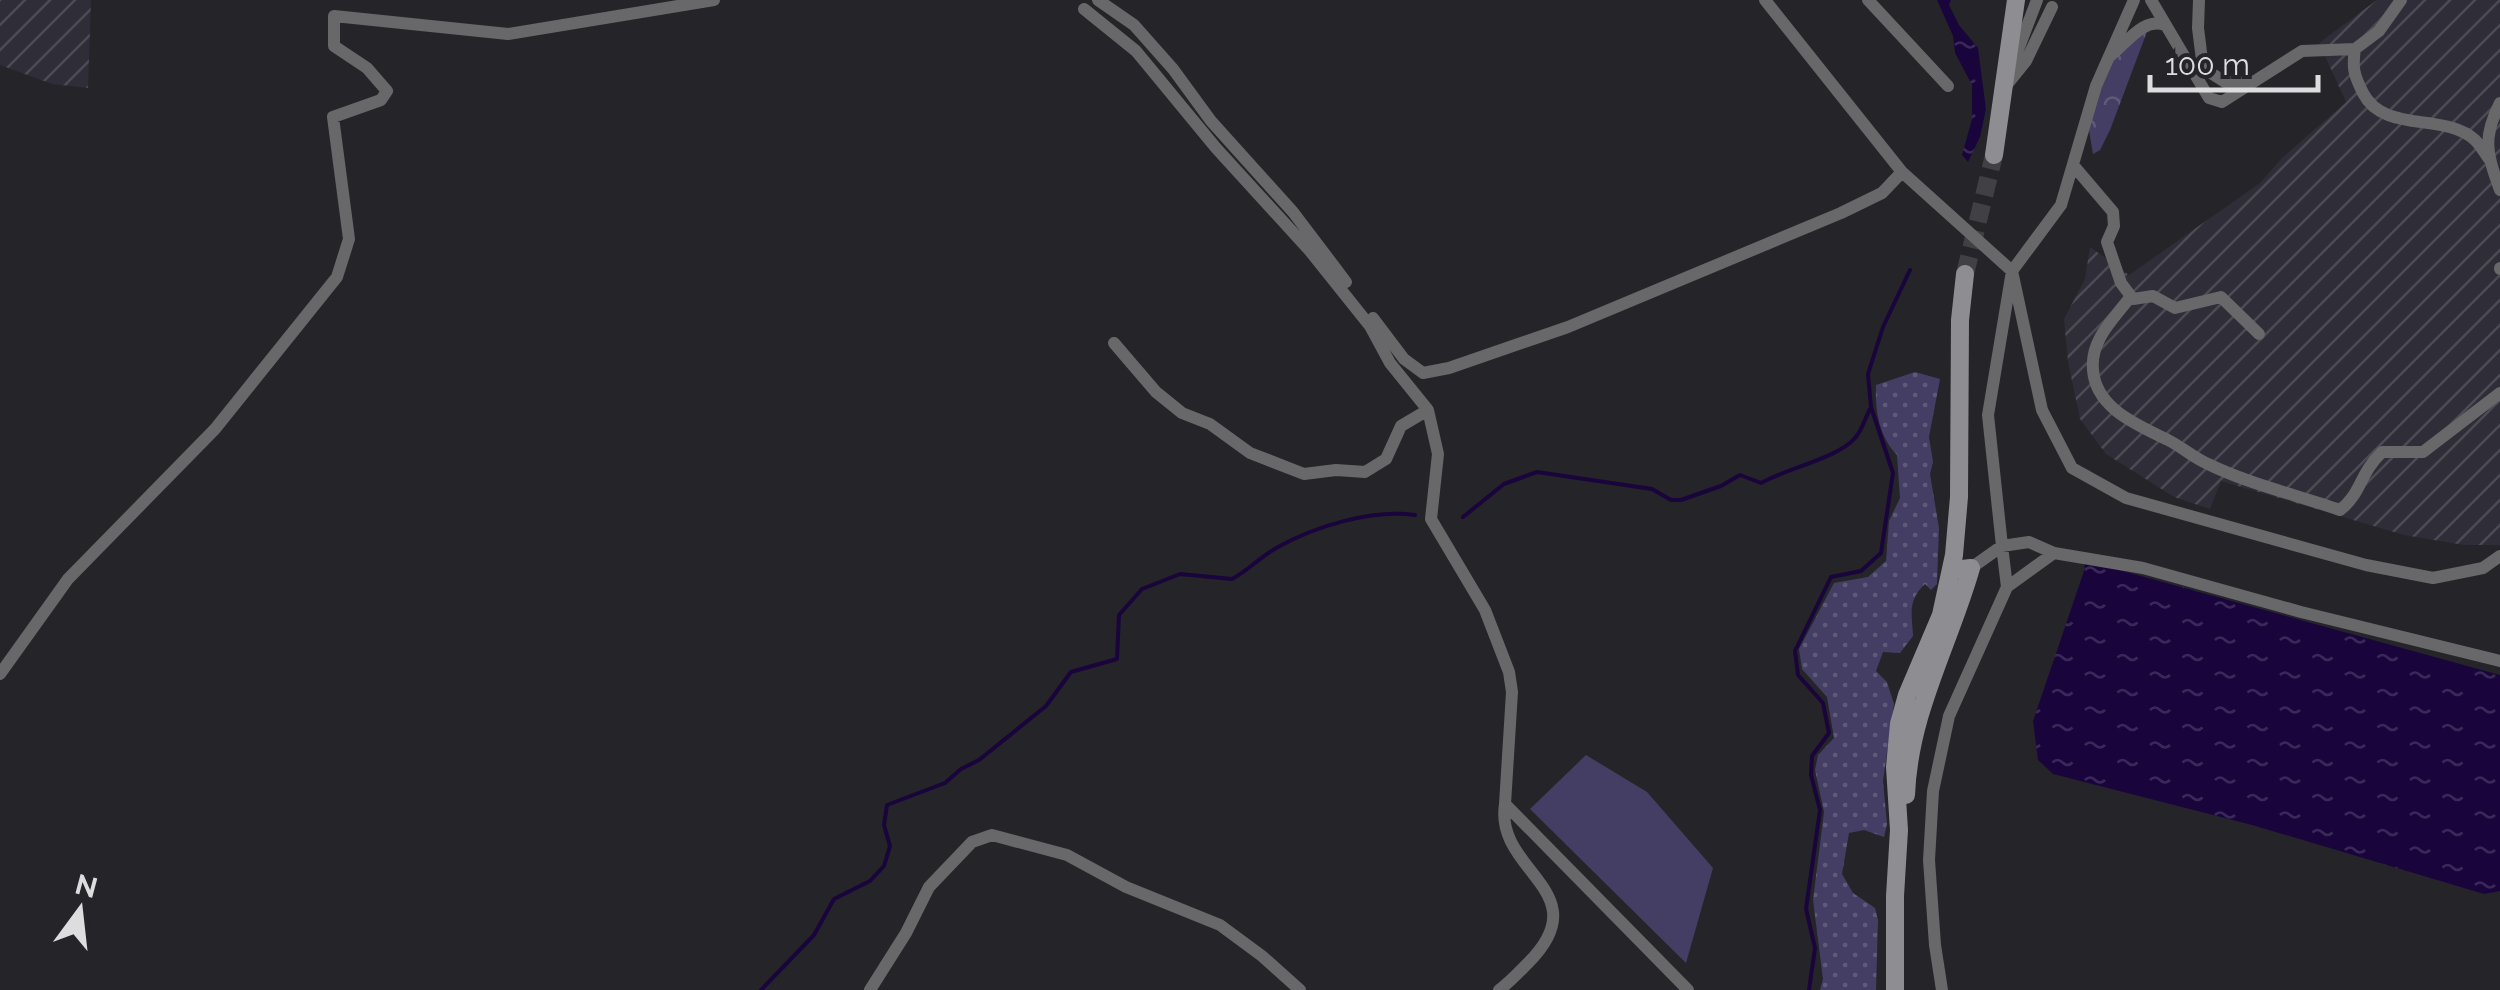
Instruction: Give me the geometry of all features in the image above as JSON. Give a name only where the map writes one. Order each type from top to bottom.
[{"type":"street","points":[[0,674],[68,580],[215,429],[337,277],[349,239],[333,117],[381,100],[387,91],[367,68],[334,46],[334,16],[508,34],[714,0]]},
{"type":"street","points":[[1098,0],[1134,25],[1173,69],[1211,121],[1294,212],[1404,359],[1423,373],[1449,368],[1568,327],[1823,220],[1882,193],[1902,172]]},
{"type":"street","points":[[1765,0],[1902,172],[2012,271],[2042,410],[2072,468],[2126,498],[2366,565],[2434,578],[2483,568],[2500,556]]},
{"type":"street","points":[[1868,0],[1948,86]]},
{"type":"street","points":[[1994,155],[2016,0]]},
{"type":"street","points":[[2004,89],[2037,0]]},
{"type":"street","points":[[2007,588],[1988,415],[2012,271],[2061,206],[2096,86],[2134,0]]},
{"type":"street","points":[[2151,0],[2209,98],[2222,102],[2302,50],[2355,48],[2379,31],[2402,0]]},
{"type":"street","points":[[2199,0],[2198,28],[2204,68],[2224,82],[2248,83]]},
{"type":"street","points":[[2004,89],[2026,61],[2052,6]]},
{"type":"street","points":[[1084,9],[1136,52],[1216,148],[1310,250],[1370,326],[1390,363],[1428,410],[1438,454],[1432,518],[1485,610],[1509,672],[1512,692],[1502,824],[1510,842],[1553,901],[1556,920],[1543,948],[1499,990]]},
{"type":"street","points":[[2109,56],[2147,24],[2165,25]]},
{"type":"street","points":[[2355,48],[2352,71],[2367,102],[2386,115],[2456,130],[2474,139],[2489,159]]},
{"type":"street","points":[[2500,103],[2487,131],[2489,159],[2500,190]]},
{"type":"street","points":[[2073,164],[2113,212],[2114,226],[2107,242],[2121,283],[2133,299],[2152,296],[2176,308],[2221,297],[2259,334]]},
{"type":"street","points":[[1895,990],[1899,830],[1894,788],[1900,724],[1907,696],[1940,615],[1952,570],[1957,525],[1961,418],[1958,380],[1965,274]]},
{"type":"street","points":[[2131,296],[2104,329],[2095,347],[2092,369],[2112,408],[2208,464],[2340,510],[2354,500],[2365,468],[2382,452],[2423,452],[2500,393]]},
{"type":"street","points":[[1114,344],[1156,392],[1182,413],[1210,424],[1250,453],[1304,474],[1365,472],[1386,459],[1402,426],[1428,410]]},
{"type":"street","points":[[1952,570],[1971,568],[2002,546],[2030,542],[2054,553],[2144,568],[2500,661]]},
{"type":"street","points":[[1942,990],[1934,945],[1929,860],[1933,791],[1949,716],[2007,588],[2054,553]]},
{"type":"street","points":[[1899,830],[1917,715],[1971,568]]},
{"type":"street","points":[[1505,804],[1688,990]]},
{"type":"street","points":[[870,990],[929,887],[972,842],[992,836],[1067,855],[1126,887],[1220,924],[1300,990]]},
{"type":"shaded area","points":[[0,0],[91,0],[88,88],[52,84],[0,65]]},
{"type":"shaded area","points":[[2377,0],[2500,0],[2500,545],[2464,545],[2404,535],[2221,481],[2210,509],[2174,497],[2106,454],[2080,419],[2064,319],[2085,279],[2090,247],[2129,275],[2260,183],[2282,158],[2346,102],[2319,43]]},
{"type":"green space","points":[[2148,29],[2110,130],[2100,150],[2093,154],[2090,116],[2110,62]]},
{"type":"green space","points":[[1915,372],[1940,379],[1929,437],[1933,462],[1930,474],[1939,528],[1937,584],[1931,590],[1925,584],[1919,590],[1912,608],[1913,636],[1900,653],[1883,652],[1876,671],[1887,682],[1894,704],[1883,781],[1887,824],[1884,837],[1864,830],[1849,833],[1842,874],[1853,893],[1875,908],[1876,990],[1820,990],[1823,979],[1813,900],[1824,812],[1815,770],[1818,755],[1834,738],[1827,697],[1802,669],[1799,649],[1834,583],[1868,577],[1886,561],[1889,521],[1900,498],[1897,455],[1879,423],[1876,385]]},
{"type":"green space","points":[[1586,755],[1647,792],[1713,868],[1686,963],[1530,809]]},
{"type":"water","points":[[1937,0],[1951,0],[1949,5],[1959,25],[1978,48],[1986,109],[1980,137],[1968,162],[1962,155],[1972,119],[1972,85],[1955,53],[1953,36]]},
{"type":"water","points":[[2083,560],[2500,675],[2500,891],[2484,894],[2252,825],[2053,774],[2038,760],[2033,721],[2085,568]]},
{"type":"waterway","points":[[1809,990],[1815,948],[1806,909],[1820,810],[1811,775],[1812,756],[1829,733],[1823,703],[1798,675],[1795,651],[1831,577],[1861,571],[1881,553],[1893,473],[1871,407],[1868,374],[1883,327],[1910,270]]},
{"type":"waterway","points":[[1463,517],[1504,484],[1537,472],[1652,489],[1671,500],[1721,486],[1740,475],[1761,483],[1847,445],[1860,432],[1870,409]]},
{"type":"waterway","points":[[761,990],[814,935],[834,899],[870,881],[884,866],[890,846],[884,825],[887,805],[945,783],[979,760],[1046,706],[1071,672],[1117,659],[1119,615],[1142,589],[1180,574],[1232,579],[1278,547],[1309,532],[1363,517],[1415,515]]},
{"type":"tunnel","points":[[1965,274],[1994,155]]}]
